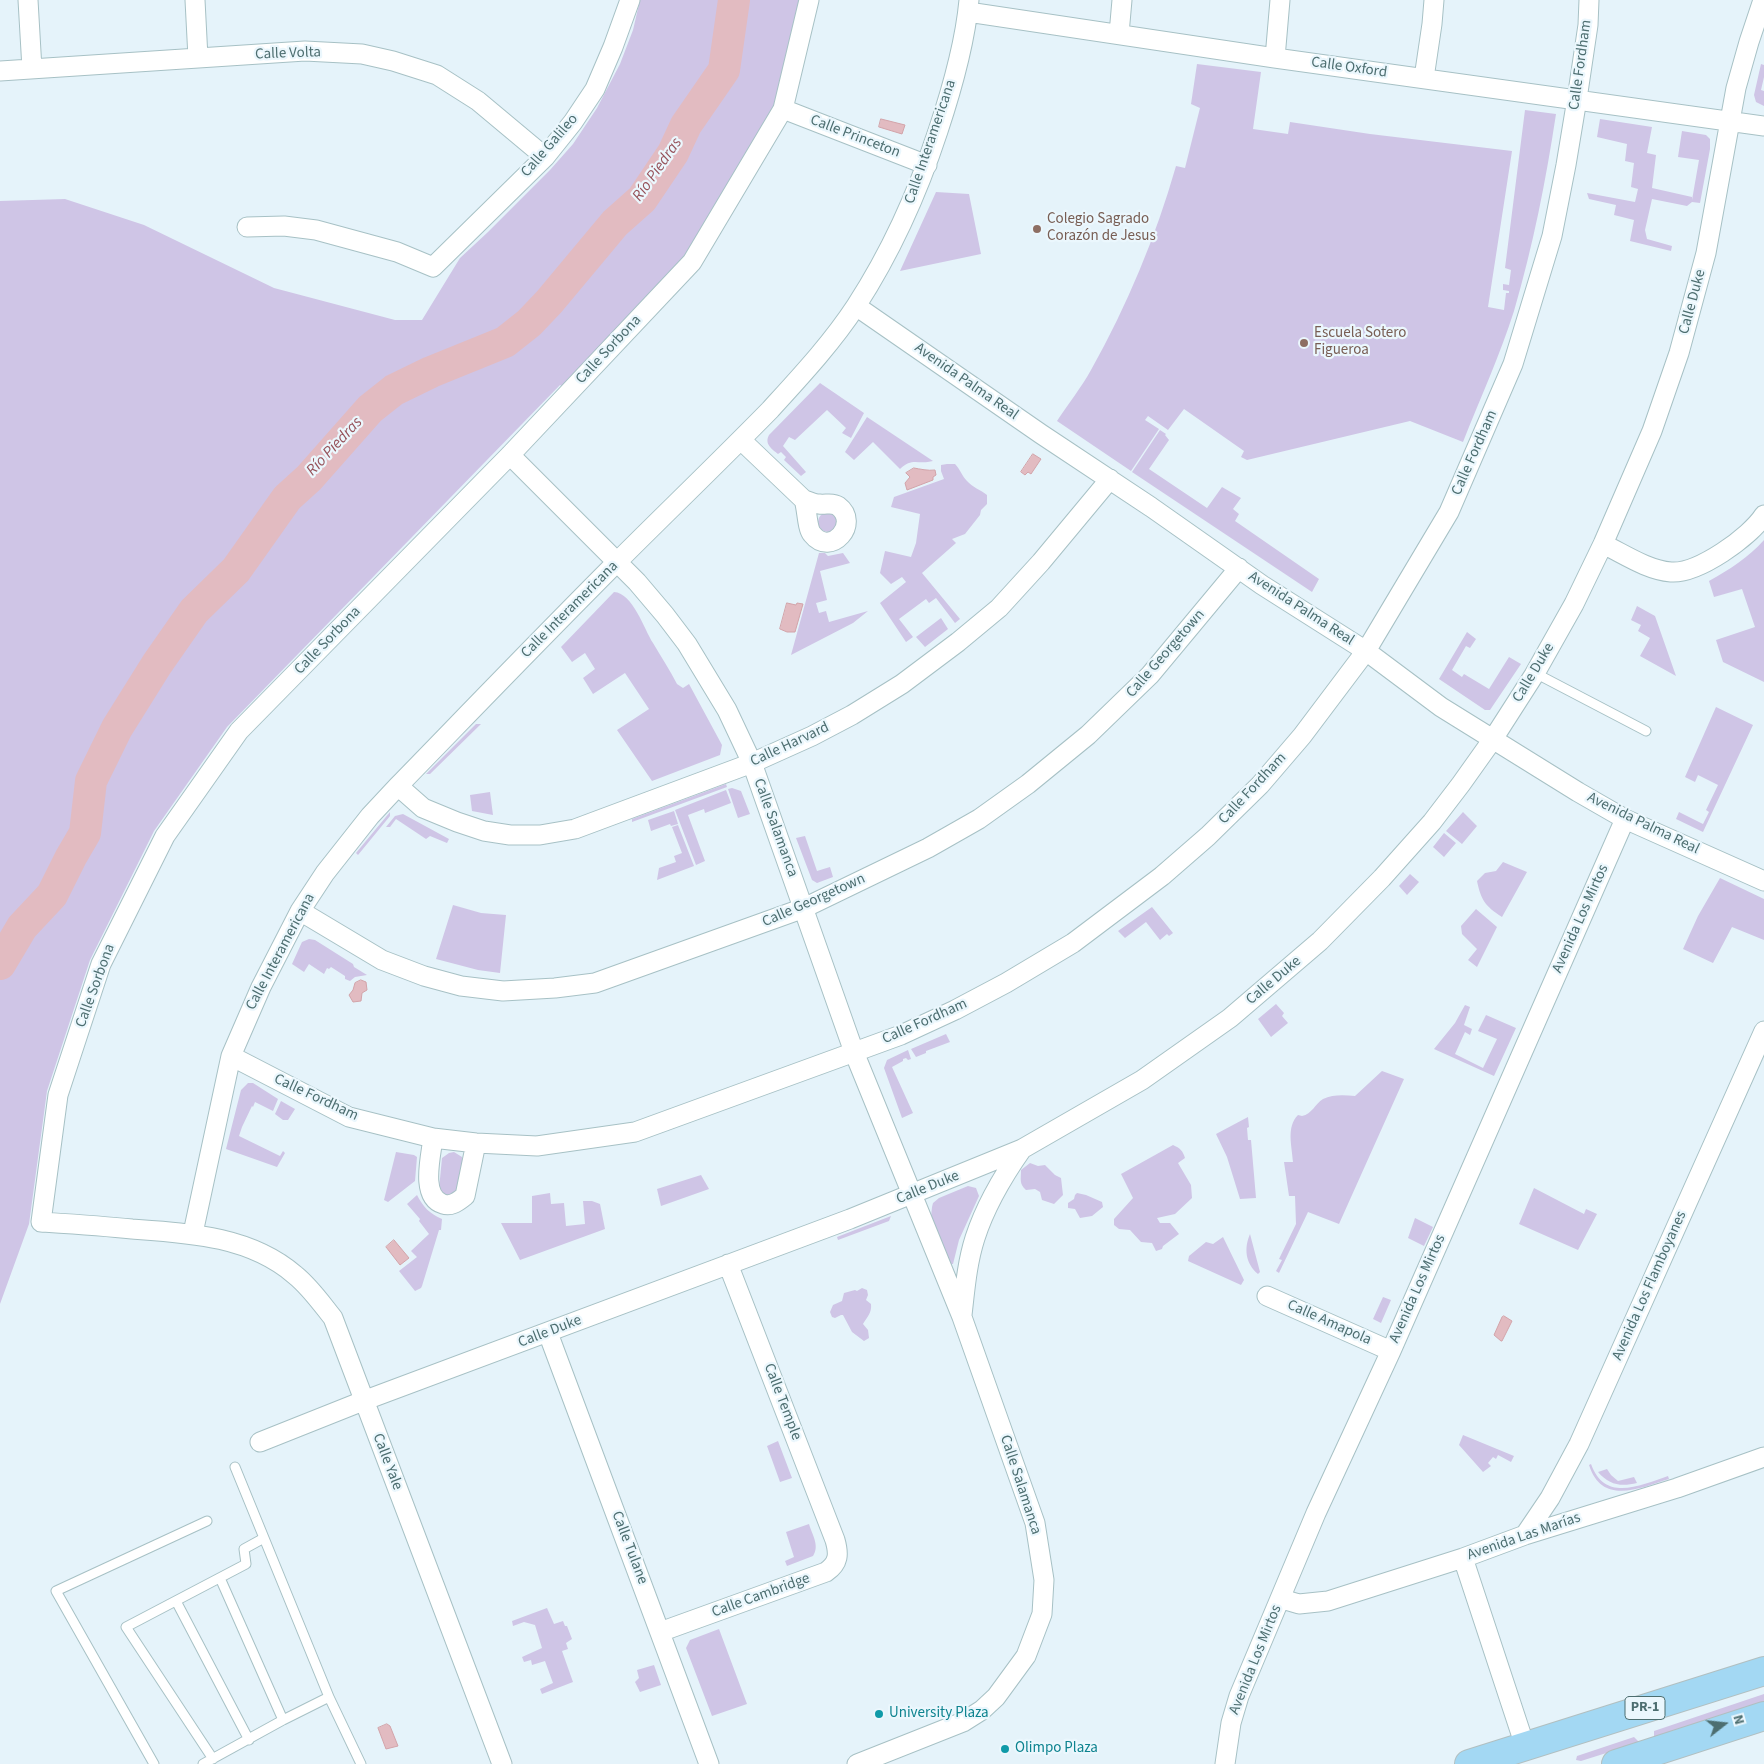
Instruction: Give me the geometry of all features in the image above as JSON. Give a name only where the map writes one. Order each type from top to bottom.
[{"type":"main road","name":"PR-1","points":[[1469,1764],[1764,1671]]},
{"type":"main road","points":[[1616,1764],[1663,1757],[1764,1716]]},
{"type":"street","points":[[28,0],[32,70]]},
{"type":"street","points":[[195,0],[198,58]]},
{"type":"street","name":"Calle Sorbona","points":[[192,1233],[41,1222],[58,1095],[101,964],[165,836],[239,731],[510,455],[692,262],[783,109],[809,0]]},
{"type":"street","points":[[1119,34],[1122,0]]},
{"type":"street","points":[[1275,58],[1280,0]]},
{"type":"street","points":[[1424,78],[1434,0]]},
{"type":"street","name":"Calle Fordham","points":[[231,1056],[349,1117],[433,1138],[476,1143],[537,1146],[635,1132],[900,1035],[955,1010],[1006,983],[1073,943],[1162,876],[1208,836],[1260,786],[1302,736],[1366,651],[1449,512],[1513,364],[1552,236],[1577,99],[1588,25],[1589,0]]},
{"type":"street","name":"Calle Duke","points":[[260,1442],[363,1401],[911,1195],[1022,1149],[1142,1080],[1230,1018],[1320,941],[1382,878],[1432,822],[1493,739],[1535,673],[1574,604],[1604,544],[1652,431],[1679,353],[1706,253],[1730,121],[1749,42],[1763,0]]},
{"type":"street","name":"Calle Galileo","points":[[247,227],[284,226],[316,230],[397,252],[434,267],[545,157],[573,122],[595,89],[614,47],[629,1]]},
{"type":"street","name":"Calle Oxford","points":[[968,6],[1119,34],[1275,58],[1764,126]]},
{"type":"street","name":"Calle Interamericana","points":[[192,1233],[231,1056],[261,987],[300,910],[344,847],[398,786],[617,562],[741,440],[826,347],[856,306],[909,209],[927,165],[947,104],[968,6]]},
{"type":"street","name":"Calle Volta","points":[[0,72],[305,52],[362,54],[394,61],[437,75],[478,100],[545,157]]},
{"type":"street","name":"Calle Princeton","points":[[783,109],[927,165]]},
{"type":"street","name":"Avenida Palma Real","points":[[856,306],[1239,568],[1366,651],[1442,707],[1625,819],[1764,881]]},
{"type":"street","points":[[741,440],[804,500]]},
{"type":"street","name":"Calle Salamanca","points":[[510,455],[637,582],[687,644],[727,710],[752,762],[854,1052],[962,1317],[1035,1523],[1044,1580],[1042,1614],[1026,1656],[996,1697],[982,1710],[963,1722],[857,1764]]},
{"type":"street","name":"Calle Harvard","points":[[398,786],[423,808],[457,822],[484,831],[510,835],[540,835],[575,829],[752,762],[812,736],[852,714],[902,684],[958,642],[1011,595],[1110,479]]},
{"type":"street","points":[[1604,544],[1654,568],[1671,572],[1684,571],[1729,549],[1759,522],[1764,515]]},
{"type":"street","name":"Calle Georgetown","points":[[300,910],[382,960],[424,976],[461,986],[503,991],[595,983],[804,908],[928,848],[979,818],[1028,784],[1088,735],[1150,676],[1239,568]]},
{"type":"street","name":"Avenida Los Mirtos","points":[[1225,1764],[1231,1723],[1240,1696],[1282,1599],[1316,1513],[1391,1351],[1625,819]]},
{"type":"street","name":"Avenida Los Flamboyanes","points":[[1525,1535],[1550,1498],[1579,1444],[1764,1031]]},
{"type":"street","points":[[433,1138],[428,1184],[431,1193],[437,1201],[450,1205],[458,1202],[464,1196],[476,1143]]},
{"type":"street","name":"Calle Salamanca","points":[[962,1317],[969,1259],[975,1237],[993,1198],[1022,1149]]},
{"type":"street","name":"Calle Yale","points":[[192,1233],[250,1248],[275,1260],[295,1274],[316,1295],[333,1318],[502,1764]]},
{"type":"street","name":"Calle Temple","points":[[728,1264],[835,1540]]},
{"type":"street","name":"Calle Amapola","points":[[1267,1296],[1391,1351]]},
{"type":"street","name":"Calle Tulane","points":[[548,1333],[709,1764]]},
{"type":"street","name":"Avenida Las Marías","points":[[1282,1599],[1299,1604],[1328,1601],[1463,1558],[1525,1535],[1677,1488],[1764,1457]]},
{"type":"street","name":"Calle Cambridge","points":[[660,1632],[826,1572],[833,1568],[837,1561],[838,1551],[835,1540]]},
{"type":"street","points":[[1463,1558],[1526,1746]]},
{"type":"lane","points":[[1535,673],[1646,731]]},
{"type":"lane","points":[[235,1467],[329,1697],[361,1764]]},
{"type":"lane","points":[[154,1764],[56,1591],[207,1521]]},
{"type":"lane","points":[[213,1759],[126,1627],[246,1564],[244,1549],[264,1538]]},
{"type":"lane","points":[[220,1578],[283,1720]]},
{"type":"lane","points":[[176,1601],[249,1740]]},
{"type":"lane","points":[[203,1764],[329,1697]]},
{"type":"shaded area","points":[[640,0],[805,0],[784,92],[699,241],[563,387],[560,385],[227,727],[154,831],[90,960],[47,1091],[29,1224],[0,1304],[0,201],[65,199],[144,225],[274,288],[395,320],[422,320],[460,258],[550,170],[573,144],[597,108],[620,64],[633,30]]},
{"type":"shaded area","name":"Escuela Sotero Figueroa","points":[[1197,64],[1261,72],[1253,129],[1288,134],[1290,122],[1370,134],[1512,151],[1488,307],[1504,310],[1506,293],[1509,293],[1509,291],[1503,290],[1503,284],[1509,285],[1511,270],[1505,268],[1525,110],[1556,114],[1538,213],[1514,311],[1463,442],[1410,421],[1247,460],[1241,457],[1244,451],[1184,409],[1168,430],[1148,416],[1145,420],[1159,429],[1131,471],[1057,421],[1091,370],[1117,321],[1150,244],[1176,166],[1185,168],[1200,108],[1191,104]]},
{"type":"shaded area","points":[[1761,64],[1764,65],[1761,90],[1764,91],[1764,106],[1756,102],[1754,95]]},
{"type":"shaded area","points":[[881,119],[905,125],[902,134],[879,127]]},
{"type":"shaded area","points":[[1600,119],[1652,127],[1647,153],[1656,155],[1652,188],[1692,197],[1692,200],[1699,160],[1678,157],[1682,131],[1706,135],[1710,139],[1710,149],[1700,203],[1692,202],[1687,206],[1652,199],[1645,230],[1647,239],[1672,246],[1671,251],[1630,241],[1634,220],[1614,215],[1616,205],[1589,199],[1587,193],[1635,202],[1638,189],[1631,187],[1634,163],[1625,161],[1627,144],[1597,137]]},
{"type":"shaded area","points":[[936,192],[969,194],[981,254],[900,271]]},
{"type":"shaded area","points":[[820,383],[864,413],[851,438],[842,433],[846,428],[827,410],[795,440],[789,437],[783,446],[806,472],[801,476],[784,460],[786,457],[781,452],[778,454],[767,441],[769,435]]},
{"type":"shaded area","points":[[867,417],[933,461],[912,462],[900,469],[873,442],[854,460],[845,452]]},
{"type":"shaded area","points":[[1160,430],[1166,434],[1169,440],[1149,469],[1207,508],[1222,487],[1241,498],[1233,509],[1239,514],[1235,521],[1319,579],[1312,592],[1132,472]]},
{"type":"shaded area","points":[[1033,454],[1041,459],[1031,474],[1028,472],[1025,475],[1021,472]]},
{"type":"shaded area","points":[[955,464],[969,483],[987,495],[987,504],[965,534],[952,539],[956,543],[922,573],[960,619],[955,623],[936,598],[929,603],[926,599],[899,619],[913,637],[906,642],[880,603],[906,582],[902,577],[891,584],[880,573],[885,551],[911,557],[916,543],[920,514],[891,507],[894,497],[944,479],[941,465]]},
{"type":"shaded area","points":[[914,468],[935,470],[936,475],[933,477],[933,480],[907,490],[905,483],[910,477],[906,473]]},
{"type":"shaded area","points":[[828,512],[835,515],[838,522],[835,529],[828,532],[821,529],[818,522],[821,515]]},
{"type":"shaded area","points":[[1764,540],[1764,682],[1723,662],[1716,640],[1755,627],[1742,589],[1714,597],[1709,581],[1738,563]]},
{"type":"shaded area","points":[[819,553],[825,553],[828,556],[843,553],[850,563],[820,571],[827,600],[816,603],[819,613],[826,611],[829,622],[868,611],[853,623],[791,655]]},
{"type":"shaded area","points":[[614,592],[627,598],[632,605],[677,684],[683,688],[689,684],[722,745],[720,755],[652,781],[617,730],[649,709],[625,673],[593,694],[583,678],[595,669],[585,653],[572,662],[561,647]]},
{"type":"shaded area","points":[[787,603],[803,604],[795,632],[787,632],[780,629]]},
{"type":"shaded area","points":[[1637,606],[1655,616],[1676,676],[1640,656],[1650,638],[1638,631],[1641,625],[1631,620]]},
{"type":"shaded area","points":[[941,618],[948,629],[925,647],[916,637]]},
{"type":"shaded area","points":[[1467,632],[1476,639],[1470,648],[1466,646],[1452,670],[1462,677],[1464,674],[1489,689],[1509,657],[1521,664],[1490,710],[1485,710],[1439,679]]},
{"type":"shaded area","points":[[1716,707],[1753,725],[1703,832],[1676,819],[1679,812],[1703,824],[1709,812],[1706,810],[1718,785],[1698,775],[1695,782],[1685,777]]},
{"type":"shaded area","points":[[476,724],[481,724],[430,774],[426,774]]},
{"type":"shaded area","points":[[726,784],[727,787],[632,822],[632,819]]},
{"type":"shaded area","points":[[732,788],[741,791],[750,814],[738,818],[728,789]]},
{"type":"shaded area","points":[[726,790],[731,803],[705,813],[704,809],[688,815],[705,861],[696,865],[675,810]]},
{"type":"shaded area","points":[[490,792],[493,815],[472,811],[470,795]]},
{"type":"shaded area","points":[[674,811],[678,824],[671,826],[670,824],[651,831],[648,820]]},
{"type":"shaded area","points":[[390,812],[390,816],[358,855],[356,853]]},
{"type":"shaded area","points":[[1463,812],[1477,826],[1462,844],[1446,831]]},
{"type":"shaded area","points":[[403,814],[449,839],[447,843],[430,836],[426,839],[396,819],[390,827],[386,827],[395,816]]},
{"type":"shaded area","points":[[678,825],[694,866],[657,880],[659,868],[676,862],[674,856],[682,853],[672,827]]},
{"type":"shaded area","points":[[1444,833],[1456,843],[1444,857],[1433,847]]},
{"type":"shaded area","points":[[805,836],[817,871],[830,867],[833,877],[817,883],[812,880],[796,838]]},
{"type":"shaded area","points":[[1503,862],[1527,872],[1502,917],[1485,902],[1477,881],[1485,873],[1496,871]]},
{"type":"shaded area","points":[[1410,874],[1419,882],[1407,895],[1399,886]]},
{"type":"shaded area","points":[[1720,878],[1764,899],[1764,940],[1732,927],[1713,963],[1683,949],[1698,916]]},
{"type":"shaded area","points":[[453,905],[481,913],[506,915],[500,973],[478,970],[436,959]]},
{"type":"shaded area","points":[[1152,907],[1173,933],[1169,936],[1167,934],[1160,940],[1146,922],[1125,938],[1118,931]]},
{"type":"shaded area","points":[[1476,909],[1497,927],[1477,967],[1468,960],[1477,949],[1462,934],[1461,926]]},
{"type":"shaded area","points":[[309,939],[315,940],[367,975],[355,977],[350,981],[331,967],[327,968],[324,974],[309,964],[304,972],[292,964],[302,942]]},
{"type":"shaded area","points":[[361,980],[366,982],[367,990],[362,993],[361,1001],[353,1002],[349,995],[355,983]]},
{"type":"shaded area","points":[[1276,1004],[1284,1013],[1282,1016],[1288,1023],[1271,1037],[1258,1019]]},
{"type":"shaded area","points":[[1465,1005],[1470,1007],[1464,1025],[1472,1029],[1470,1035],[1465,1032],[1455,1054],[1483,1068],[1497,1039],[1478,1031],[1486,1015],[1516,1028],[1494,1076],[1434,1049],[1455,1023]]},
{"type":"shaded area","points":[[946,1034],[950,1042],[926,1051],[926,1053],[916,1057],[911,1049]]},
{"type":"shaded area","points":[[908,1050],[911,1059],[903,1059],[903,1061],[892,1067],[913,1113],[902,1118],[884,1068],[887,1060]]},
{"type":"shaded area","points":[[1382,1071],[1404,1079],[1339,1224],[1308,1212],[1279,1273],[1276,1271],[1282,1260],[1279,1259],[1296,1224],[1295,1196],[1289,1196],[1284,1162],[1293,1162],[1291,1131],[1294,1120],[1298,1115],[1302,1116],[1308,1113],[1327,1097],[1339,1095],[1355,1096]]},
{"type":"shaded area","points":[[248,1083],[253,1083],[278,1099],[273,1111],[255,1102],[239,1136],[280,1156],[283,1151],[285,1153],[277,1167],[226,1149],[241,1090]]},
{"type":"shaded area","points":[[281,1101],[295,1109],[288,1120],[283,1120],[275,1114]]},
{"type":"shaded area","points":[[1248,1117],[1248,1140],[1251,1140],[1256,1198],[1240,1199],[1227,1157],[1216,1134]]},
{"type":"shaded area","points":[[1173,1145],[1181,1150],[1185,1158],[1178,1163],[1191,1185],[1192,1198],[1175,1214],[1157,1218],[1160,1223],[1170,1223],[1179,1234],[1163,1246],[1162,1249],[1156,1251],[1152,1243],[1141,1242],[1130,1230],[1119,1229],[1114,1225],[1114,1219],[1133,1198],[1121,1174]]},
{"type":"shaded area","points":[[396,1152],[417,1157],[415,1181],[388,1202],[384,1200]]},
{"type":"shaded area","points":[[454,1152],[462,1157],[463,1162],[458,1192],[446,1197],[439,1189],[442,1158]]},
{"type":"shaded area","points":[[1030,1163],[1038,1166],[1045,1165],[1061,1178],[1063,1195],[1054,1204],[1042,1200],[1040,1192],[1035,1189],[1026,1190],[1022,1186],[1021,1170]]},
{"type":"shaded area","points":[[701,1175],[709,1189],[661,1206],[657,1189]]},
{"type":"shaded area","points":[[968,1186],[976,1188],[979,1196],[959,1240],[953,1264],[951,1264],[931,1217],[932,1207],[933,1203],[939,1198]]},
{"type":"shaded area","points":[[1534,1188],[1584,1214],[1586,1209],[1597,1214],[1578,1250],[1519,1224]]},
{"type":"shaded area","points":[[550,1193],[551,1204],[564,1203],[566,1226],[585,1224],[583,1201],[592,1201],[600,1204],[605,1229],[520,1260],[501,1223],[532,1223],[532,1196]]},
{"type":"shaded area","points":[[1077,1193],[1102,1202],[1103,1207],[1092,1216],[1080,1218],[1075,1209],[1068,1208],[1068,1203],[1074,1199]]},
{"type":"shaded area","points":[[417,1195],[427,1210],[442,1219],[441,1230],[439,1230],[422,1286],[415,1291],[399,1271],[417,1257],[411,1251],[429,1234],[419,1221],[420,1219],[407,1204]]},
{"type":"shaded area","points":[[891,1216],[889,1221],[838,1240],[837,1237]]},
{"type":"shaded area","points":[[1415,1218],[1433,1227],[1424,1246],[1408,1238]]},
{"type":"shaded area","points":[[1250,1234],[1260,1272],[1258,1274],[1250,1265],[1246,1250]]},
{"type":"shaded area","points":[[1223,1237],[1244,1280],[1241,1285],[1188,1261],[1189,1256],[1206,1242],[1213,1244]]},
{"type":"shaded area","points":[[394,1240],[409,1258],[400,1265],[386,1247]]},
{"type":"shaded area","points":[[862,1288],[867,1290],[866,1300],[871,1304],[870,1312],[863,1324],[868,1330],[869,1338],[864,1341],[852,1332],[843,1315],[835,1318],[832,1317],[830,1312],[833,1305],[842,1301],[844,1293],[857,1291]]},
{"type":"shaded area","points":[[1383,1297],[1391,1300],[1381,1323],[1373,1319]]},
{"type":"shaded area","points":[[1504,1316],[1512,1321],[1501,1341],[1494,1335]]},
{"type":"shaded area","points":[[1463,1435],[1514,1456],[1511,1462],[1498,1455],[1496,1459],[1493,1457],[1488,1463],[1491,1466],[1483,1472],[1459,1445]]},
{"type":"shaded area","points":[[778,1441],[792,1478],[780,1482],[767,1446]]},
{"type":"shaded area","points":[[1591,1464],[1597,1476],[1605,1484],[1614,1487],[1625,1488],[1635,1486],[1668,1476],[1669,1479],[1634,1489],[1612,1490],[1603,1486],[1595,1478],[1589,1465]]},
{"type":"shaded area","points":[[1607,1469],[1618,1481],[1634,1477],[1637,1483],[1621,1485],[1606,1480],[1598,1472]]},
{"type":"shaded area","points":[[809,1524],[816,1544],[813,1556],[787,1566],[785,1561],[794,1557],[786,1532]]},
{"type":"shaded area","points":[[547,1608],[554,1624],[563,1621],[572,1639],[566,1643],[568,1649],[562,1651],[573,1682],[542,1694],[540,1689],[553,1683],[545,1661],[532,1665],[531,1660],[524,1662],[522,1657],[542,1648],[535,1625],[524,1622],[513,1626],[512,1621]]},
{"type":"shaded area","points":[[719,1629],[747,1704],[712,1716],[686,1648],[690,1640]]},
{"type":"shaded area","points":[[654,1665],[661,1685],[640,1692],[635,1682],[639,1678],[637,1670]]},
{"type":"shaded area","points":[[1764,1694],[1764,1702],[1654,1738],[1654,1731]]},
{"type":"shaded area","points":[[387,1724],[390,1726],[398,1746],[386,1749],[378,1728]]},
{"type":"shaded area","points":[[1634,1737],[1638,1743],[1581,1761],[1576,1760],[1577,1756]]},
{"type":"waterway","name":"Río Piedras","points":[[0,964],[22,927],[52,895],[85,833],[91,781],[117,728],[157,664],[194,611],[236,570],[287,498],[309,478],[370,409],[394,390],[431,372],[505,342],[529,323],[615,223],[642,199],[673,153],[686,125],[724,70],[734,0]]},
{"type":"place","name":"Colegio Sagrado Corazón de Jesus","points":[[1037,229]]},
{"type":"place","name":"Escuela Sotero Figueroa","points":[[1304,343]]},
{"type":"place","name":"University Plaza","points":[[879,1714]]},
{"type":"place","name":"Olimpo Plaza","points":[[1005,1749]]}]
